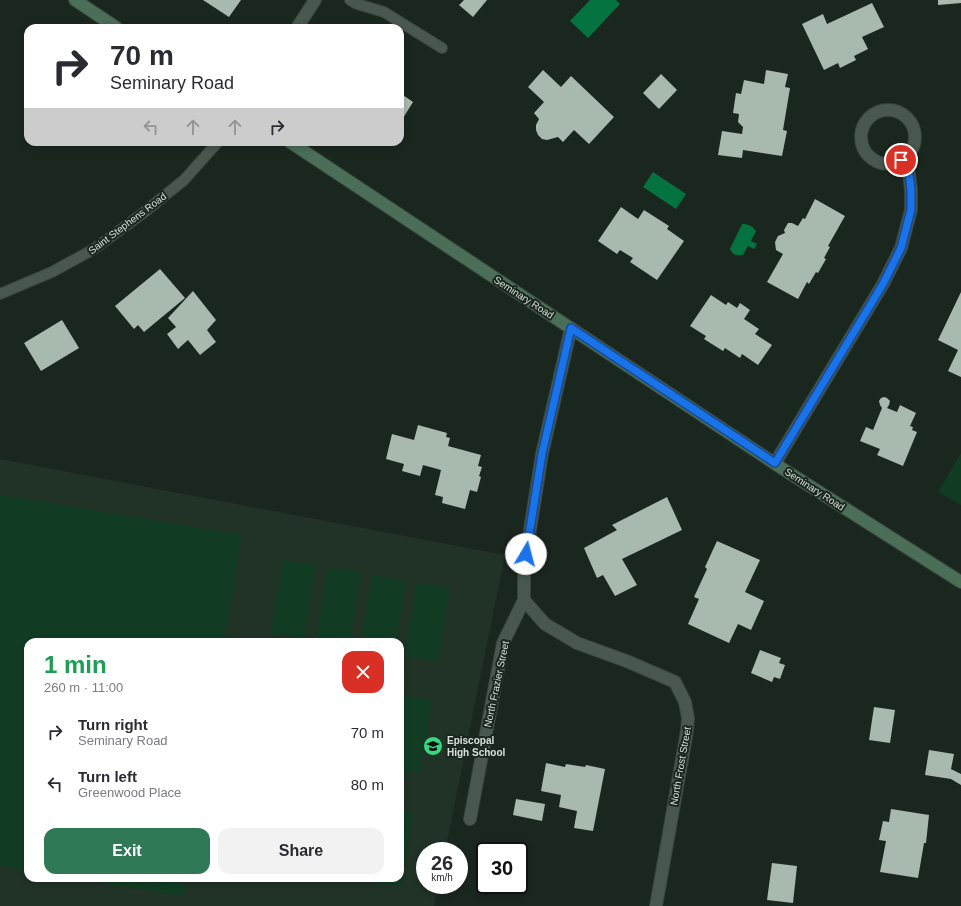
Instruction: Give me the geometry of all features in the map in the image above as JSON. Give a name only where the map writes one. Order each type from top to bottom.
[{"type":"main road","points":[[75,0],[111,24]]},
{"type":"main road","name":"Seminary Road","points":[[296,146],[775,463],[961,582]]},
{"type":"street","points":[[299,24],[315,0]]},
{"type":"street","points":[[879,111],[897,111],[905,115],[911,122],[915,139],[913,148],[908,155],[901,160],[893,163],[880,162],[868,155],[864,148],[861,139],[865,122],[879,111]]},
{"type":"street","points":[[775,463],[883,284],[901,248],[911,210],[911,190],[909,174],[901,160]]},
{"type":"street","points":[[524,600],[524,568],[542,454],[571,328]]},
{"type":"street","name":"North Frazier Street","points":[[470,819],[503,643],[524,600]]},
{"type":"street","name":"North Frost Street","points":[[524,600],[545,624],[577,643],[629,662],[675,682],[685,702],[688,718],[687,732],[656,906]]},
{"type":"lane","points":[[350,0],[357,4],[384,12],[403,24]]},
{"type":"lane","points":[[404,24],[442,48]]},
{"type":"lane","name":"Saint Stephens Road","points":[[0,294],[52,272],[94,249],[142,214],[184,180],[214,146]]},
{"type":"shaded area","points":[[590,0],[616,0],[620,4],[588,38],[570,21]]},
{"type":"shaded area","points":[[653,172],[686,194],[676,209],[643,187]]},
{"type":"shaded area","points":[[742,224],[747,224],[756,231],[751,241],[757,244],[754,249],[748,246],[743,255],[737,255],[732,253],[730,249]]},
{"type":"shaded area","points":[[961,453],[961,505],[938,492]]},
{"type":"shaded area","name":"Episcopal High School","points":[[0,459],[505,555],[447,842],[416,842],[416,894],[436,894],[434,906],[0,906]]},
{"type":"shaded area","points":[[0,495],[242,535],[225,638],[24,638],[24,870],[0,866]]},
{"type":"shaded area","points":[[283,560],[316,565],[304,638],[271,633]]},
{"type":"shaded area","points":[[328,567],[361,572],[351,638],[316,638]]},
{"type":"shaded area","points":[[372,575],[406,581],[397,638],[362,638]]},
{"type":"shaded area","points":[[417,583],[450,588],[438,661],[405,656]]},
{"type":"shaded area","points":[[404,696],[432,700],[420,773],[404,771]]},
{"type":"shaded area","points":[[404,812],[413,813],[404,868]]},
{"type":"shaded area","points":[[97,882],[185,882],[183,896]]},
{"type":"shaded area","points":[[375,882],[402,882],[401,886]]},
{"type":"building","points":[[203,0],[241,0],[229,17]]},
{"type":"building","points":[[464,0],[487,0],[473,17],[459,5]]},
{"type":"building","points":[[938,0],[961,0],[961,3],[938,5]]},
{"type":"building","points":[[872,3],[884,27],[862,37],[868,49],[854,56],[856,60],[840,68],[838,63],[824,70],[802,24],[823,14],[827,24]]},
{"type":"building","points":[[543,70],[561,87],[571,76],[614,117],[589,144],[574,130],[563,142],[558,137],[547,140],[542,139],[538,135],[536,125],[539,119],[534,113],[544,102],[528,87]]},
{"type":"building","points":[[766,70],[788,74],[785,87],[790,88],[783,130],[787,131],[782,156],[743,150],[742,158],[718,155],[722,131],[742,134],[743,127],[738,122],[739,114],[733,113],[736,93],[741,94],[744,80],[764,84]]},
{"type":"building","points":[[661,74],[677,90],[659,109],[643,93]]},
{"type":"building","points":[[404,96],[413,102],[404,117]]},
{"type":"building","points":[[815,199],[845,216],[828,246],[830,247],[824,258],[826,259],[818,273],[816,272],[809,284],[807,282],[798,299],[767,282],[783,254],[776,250],[775,242],[778,236],[785,233],[784,230],[788,223],[798,226],[803,218],[805,219]]},
{"type":"building","points":[[621,207],[638,219],[644,210],[669,226],[667,229],[684,241],[657,280],[630,262],[633,258],[620,250],[617,254],[598,241]]},
{"type":"building","points":[[160,269],[185,298],[144,332],[138,325],[134,329],[115,306]]},
{"type":"building","points":[[193,291],[216,320],[207,330],[216,342],[200,355],[188,340],[178,349],[167,334],[176,327],[168,318]]},
{"type":"building","points":[[961,292],[961,377],[948,371],[958,350],[938,340]]},
{"type":"building","points":[[711,295],[726,305],[728,302],[737,308],[740,303],[750,310],[744,319],[759,329],[755,334],[772,345],[758,365],[742,354],[740,358],[725,348],[723,351],[704,339],[706,336],[690,326]]},
{"type":"building","points":[[62,320],[79,348],[41,371],[24,343]]},
{"type":"building","points":[[884,397],[890,401],[887,408],[897,412],[900,405],[916,413],[910,426],[913,427],[912,430],[917,432],[903,466],[877,455],[880,449],[860,441],[866,427],[873,430],[882,408],[879,401]]},
{"type":"building","points":[[418,425],[447,433],[446,437],[450,438],[448,446],[481,455],[478,466],[482,467],[479,476],[481,477],[477,492],[470,490],[465,509],[442,503],[443,497],[435,495],[441,470],[423,465],[420,476],[402,471],[404,464],[386,459],[392,434],[414,440]]},
{"type":"building","points":[[667,497],[682,530],[622,559],[637,585],[615,596],[603,575],[597,578],[584,548],[617,530],[612,525]]},
{"type":"building","points":[[717,541],[760,560],[745,592],[764,601],[751,630],[738,624],[729,643],[688,624],[699,599],[694,597],[707,569],[705,567]]},
{"type":"building","points":[[760,650],[781,658],[779,663],[785,665],[780,679],[774,677],[772,682],[751,673]]},
{"type":"building","points":[[874,707],[895,710],[890,743],[869,740]]},
{"type":"building","points":[[929,750],[954,754],[951,769],[961,774],[961,785],[951,779],[925,775]]},
{"type":"building","points":[[546,763],[565,767],[566,764],[585,767],[586,765],[605,769],[593,831],[574,828],[577,811],[559,807],[561,795],[541,791]]},
{"type":"building","points":[[516,799],[545,804],[542,821],[513,815]]},
{"type":"building","points":[[891,809],[929,815],[926,843],[924,843],[918,878],[880,872],[886,841],[879,840],[883,821],[889,822]]},
{"type":"building","points":[[772,863],[797,866],[793,903],[767,900]]},
{"type":"place","name":"Episcopal High School","points":[[433,746]]},
{"type":"route","points":[[526,554],[542,454],[571,328],[775,463],[883,284],[901,248],[911,210],[909,174],[901,160]]}]
